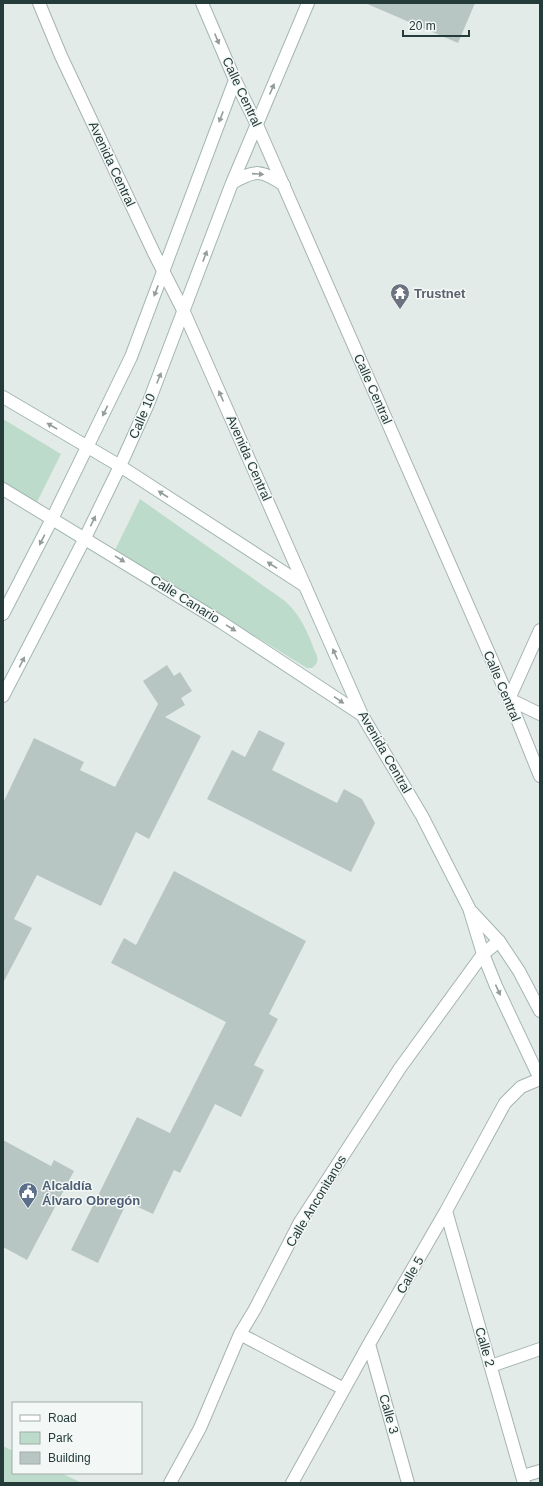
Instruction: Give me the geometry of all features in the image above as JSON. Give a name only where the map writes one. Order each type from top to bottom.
[{"type":"street","name":"Avenida Central","points":[[39,3],[61,56],[184,312],[362,715],[422,816],[469,908],[483,954],[496,986],[540,1079]]},
{"type":"street","name":"Calle Central","points":[[202,3],[235,80],[284,185],[509,699],[540,776]]},
{"type":"street","name":"Calle 10","points":[[3,696],[85,538],[148,404],[232,183],[308,3]]},
{"type":"street","points":[[3,614],[88,447],[131,357],[235,80]]},
{"type":"street","points":[[232,183],[247,174],[259,172],[270,176],[284,185]]},
{"type":"street","points":[[3,397],[120,466],[305,586]]},
{"type":"street","name":"Calle Canario","points":[[3,489],[258,645],[362,715]]},
{"type":"street","points":[[540,630],[509,699],[540,714]]},
{"type":"street","name":"Avenida Central","points":[[469,908],[499,941],[519,971],[540,1011]]},
{"type":"street","name":"Calle Anconitanos","points":[[170,1483],[200,1428],[240,1334],[255,1309],[300,1222],[400,1068],[483,954],[499,941]]},
{"type":"street","name":"Calle 5","points":[[292,1483],[369,1344],[446,1211],[505,1103],[521,1087],[540,1079]]},
{"type":"street","name":"Calle 2","points":[[446,1211],[524,1480]]},
{"type":"street","points":[[240,1334],[344,1389]]},
{"type":"street","name":"Calle 3","points":[[369,1344],[408,1483]]},
{"type":"street","points":[[491,1366],[540,1349]]},
{"type":"street","points":[[524,1480],[540,1471]]},
{"type":"green space","points":[[3,419],[61,454],[36,504],[3,484]]},
{"type":"green space","points":[[140,499],[285,601],[301,620],[308,633],[317,656],[315,665],[312,668],[307,668],[115,550]]},
{"type":"green space","points":[[3,1446],[12,1450],[12,1474],[63,1474],[82,1483],[3,1483]]},
{"type":"building","points":[[365,3],[475,3],[458,43]]},
{"type":"building","points":[[167,665],[174,676],[180,672],[192,691],[181,698],[185,705],[165,717],[201,736],[149,839],[136,832],[101,906],[37,875],[14,919],[32,928],[3,983],[3,803],[34,738],[84,762],[80,770],[115,787],[158,704],[143,681]]},
{"type":"building","points":[[259,730],[285,743],[272,770],[337,803],[344,789],[362,799],[375,823],[351,872],[207,799],[232,750],[245,757]]},
{"type":"building","points":[[174,871],[306,941],[269,1014],[278,1019],[254,1065],[264,1070],[241,1117],[215,1104],[180,1173],[174,1170],[153,1214],[127,1202],[98,1263],[71,1250],[137,1117],[170,1133],[226,1022],[111,963],[124,938],[136,945]]},
{"type":"building","name":"Alcaldía Álvaro Obregón","points":[[3,1140],[51,1166],[54,1160],[74,1171],[27,1260],[3,1247]]},
{"type":"place","name":"Trustnet","points":[[400,310]]},
{"type":"place","name":"Alcaldía Álvaro Obregón","points":[[28,1209]]}]
